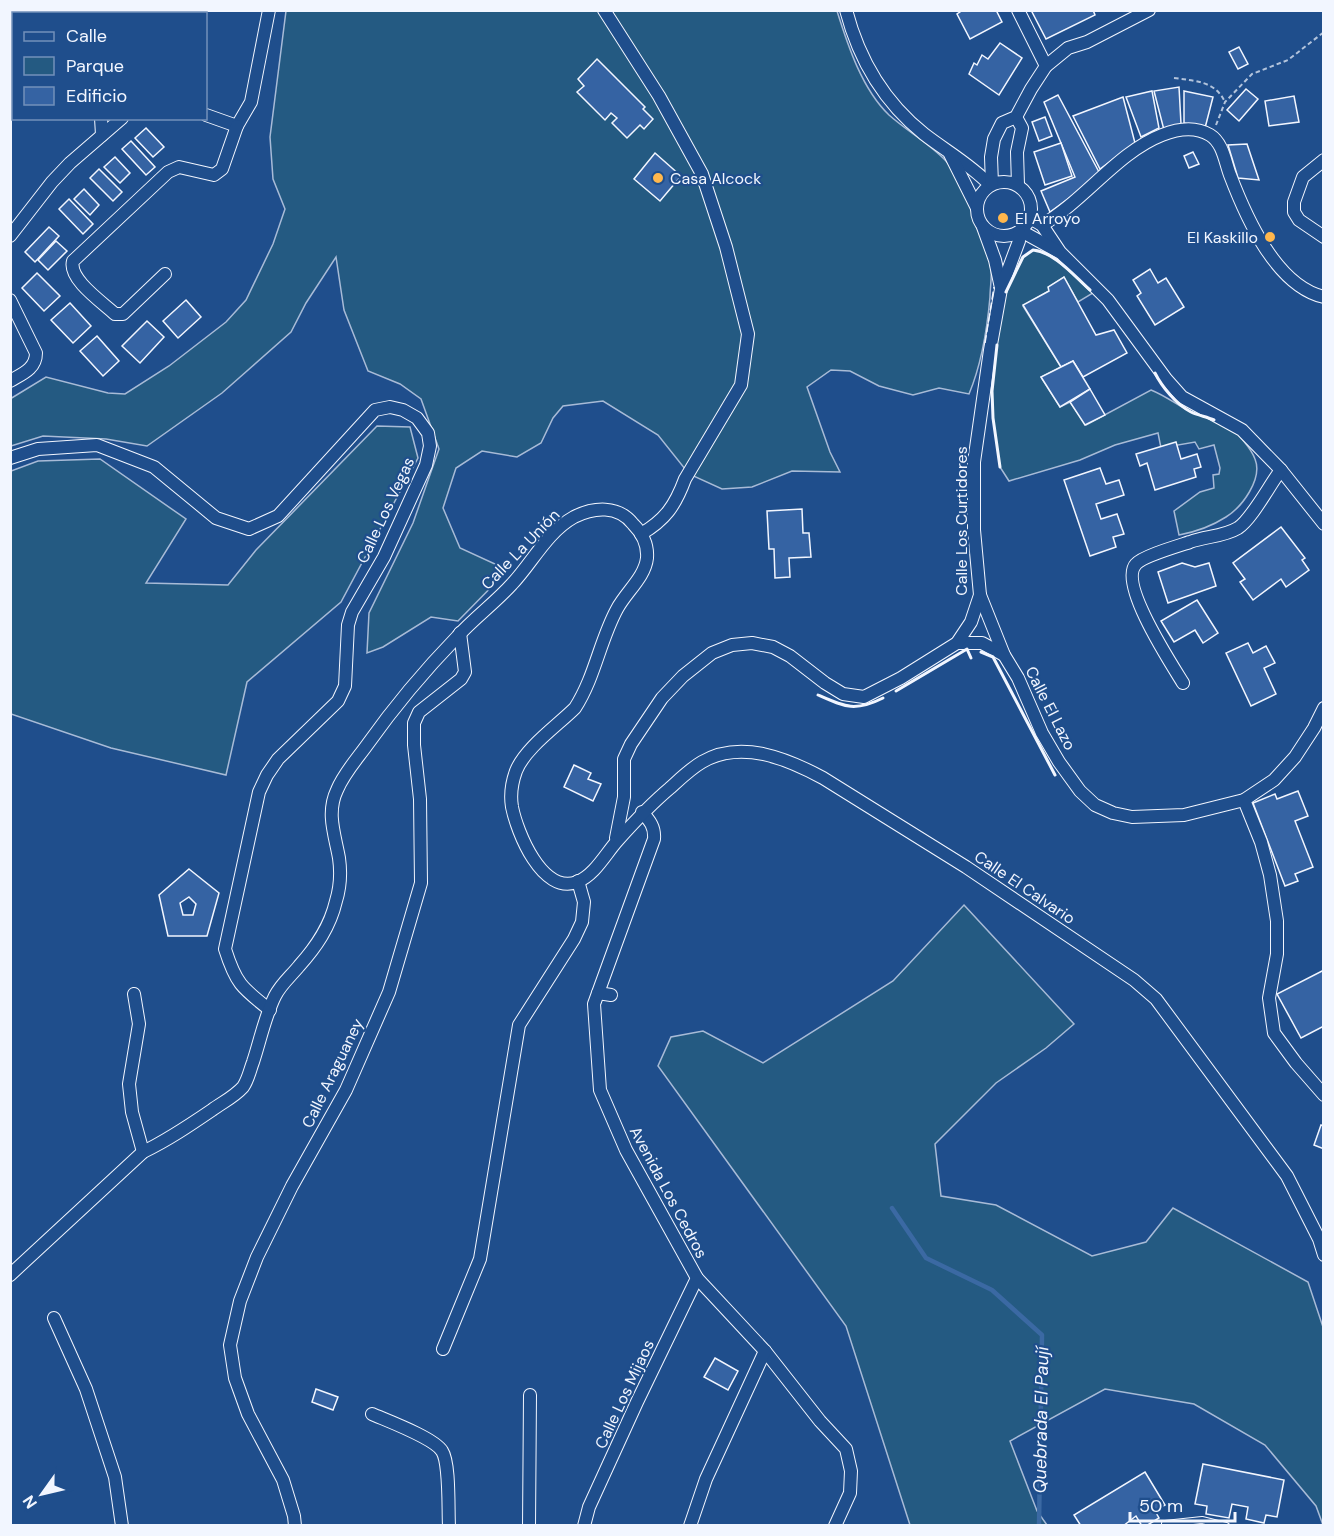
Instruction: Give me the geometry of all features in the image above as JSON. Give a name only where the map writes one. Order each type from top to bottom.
[{"type":"street","points":[[165,274],[123,314],[119,315],[115,314],[75,277],[71,265],[168,172],[179,167],[214,175],[222,170],[237,126],[251,102],[269,10]]},
{"type":"street","points":[[604,10],[659,96],[702,174],[726,247],[748,334],[741,385],[685,479],[673,504],[660,523],[641,534],[646,544],[645,564],[607,628],[591,679],[580,701],[576,708],[524,757],[515,773],[512,807],[517,823],[533,859],[554,879],[561,883],[578,881],[594,870],[614,845]]},
{"type":"street","points":[[846,10],[852,34],[869,71],[890,104],[923,133],[980,174],[991,185]]},
{"type":"street","points":[[1018,10],[1046,66]]},
{"type":"street","points":[[977,208],[979,199],[991,185],[994,139],[1002,123],[1016,117],[1046,66],[1068,48],[1087,42],[1149,10]]},
{"type":"street","points":[[207,115],[237,126]]},
{"type":"street","points":[[1016,117],[1022,128],[1017,152],[1018,185]]},
{"type":"street","points":[[101,120],[102,135]]},
{"type":"street","points":[[10,236],[69,163],[120,120]]},
{"type":"street","points":[[1042,225],[1064,210],[1128,155],[1160,135],[1180,129],[1198,130],[1212,136],[1221,148],[1243,210],[1259,241],[1298,285],[1323,297]]},
{"type":"street","points":[[950,153],[983,225],[996,235],[1003,236],[1020,232],[1060,252]]},
{"type":"street","points":[[1323,160],[1303,177],[1294,202],[1294,212],[1299,220],[1323,237]]},
{"type":"street","points":[[991,185],[1009,182],[1026,191],[1032,209],[1030,218],[1020,232]]},
{"type":"street","points":[[1030,218],[1042,225],[1060,252],[1108,300],[1166,379],[1182,397],[1242,430],[1281,470],[1323,524]]},
{"type":"street","name":"Calle Los Curtidores","points":[[983,225],[995,260],[1001,289]]},
{"type":"street","name":"Calle Los Curtidores","points":[[614,845],[624,797],[624,759],[644,722],[662,698],[683,676],[712,653],[732,645],[752,643],[773,647],[790,656],[843,694],[864,697],[901,678],[957,643],[971,622],[980,595],[974,530],[974,462],[1001,289],[1019,241],[1020,232]]},
{"type":"street","points":[[10,300],[36,353],[36,361],[31,368],[10,381]]},
{"type":"street","name":"Calle Los Vegas","points":[[10,458],[38,448],[97,445],[154,467],[216,518],[249,529],[278,516],[375,410],[390,407],[404,410],[417,418],[428,433],[430,446],[426,465],[384,557],[352,612],[348,625],[345,686],[338,701],[278,759],[259,792],[225,949],[233,975],[251,995],[270,1010]]},
{"type":"street","points":[[1183,683],[1144,618],[1132,576],[1133,568],[1138,562],[1161,552],[1205,537],[1222,536],[1240,527],[1281,470]]},
{"type":"street","name":"Calle La Unión","points":[[10,1275],[143,1152],[193,1124],[229,1100],[244,1086],[275,996],[320,941],[329,925],[339,884],[339,861],[331,818],[336,791],[343,777],[381,726],[460,633],[512,585],[550,538],[573,518],[595,510],[615,511],[626,516],[641,534]]},
{"type":"street","name":"Calle El Lazo","points":[[980,595],[1004,655],[1018,678],[1042,733],[1059,762],[1080,791],[1095,805],[1113,813],[1132,817],[1184,815],[1244,800],[1274,780],[1295,756],[1314,728],[1323,708]]},
{"type":"street","name":"Calle Araguaney","points":[[295,1526],[283,1480],[248,1414],[235,1378],[230,1345],[240,1301],[257,1257],[292,1186],[346,1090],[389,992],[421,883],[420,800],[414,723],[419,712],[461,679],[465,672],[460,633]]},
{"type":"street","points":[[957,643],[982,644],[1004,655]]},
{"type":"street","name":"Calle El Calvario","points":[[614,845],[642,812],[687,772],[703,761],[727,753],[762,753],[789,761],[823,778],[966,867],[1134,980],[1156,999],[1287,1176],[1319,1239],[1323,1255]]},
{"type":"street","points":[[624,797],[628,806],[635,811],[642,812]]},
{"type":"street","points":[[1244,800],[1261,842],[1270,875],[1277,921],[1277,954],[1269,998],[1274,1033],[1323,1095]]},
{"type":"street","name":"Avenida Los Cedros","points":[[642,812],[652,823],[655,831],[654,839],[604,994],[594,1004],[600,1089],[626,1150],[698,1278],[765,1351],[820,1421],[846,1449],[851,1471],[850,1493],[835,1526]]},
{"type":"street","points":[[443,1349],[480,1259],[519,1025],[574,939],[582,922],[584,902],[578,881]]},
{"type":"street","points":[[134,994],[139,1024],[129,1084],[132,1112],[143,1152]]},
{"type":"street","name":"Calle Los Mijaos","points":[[584,1526],[589,1507],[637,1402],[698,1278]]},
{"type":"street","points":[[54,1318],[86,1389],[112,1466],[122,1526]]},
{"type":"street","points":[[690,1526],[706,1479],[765,1351]]},
{"type":"street","points":[[529,1526],[531,1395]]},
{"type":"street","points":[[372,1414],[431,1441],[442,1450],[446,1461],[449,1526]]},
{"type":"lane","points":[[1165,1524],[1202,1521],[1226,1526]]},
{"type":"path","points":[[1212,136],[1225,102],[1252,74],[1288,60],[1323,32]]},
{"type":"path","points":[[1174,78],[1206,82],[1220,91],[1225,102]]},
{"type":"green space","points":[[286,11],[837,11],[851,52],[871,93],[889,115],[946,161],[961,184],[980,228],[991,270],[990,297],[983,347],[969,394],[939,388],[913,395],[879,386],[850,371],[831,370],[807,387],[830,452],[840,472],[792,471],[752,487],[722,489],[689,474],[658,435],[603,401],[563,406],[553,418],[541,443],[517,457],[482,451],[456,468],[443,508],[460,548],[508,570],[458,621],[431,617],[383,647],[367,653],[369,613],[413,523],[439,449],[421,399],[400,384],[368,371],[344,310],[336,257],[306,303],[291,332],[222,393],[147,446],[106,439],[43,436],[11,446],[10,399],[46,377],[108,393],[125,394],[169,366],[226,322],[246,300],[273,244],[285,209],[273,179],[270,137]]},
{"type":"green space","points":[[1033,250],[1057,261],[1093,293],[1078,302],[1064,277],[1049,287],[1049,291],[1023,306],[1061,367],[1041,377],[1060,407],[1070,402],[1086,425],[1151,390],[1191,412],[1226,424],[1247,446],[1257,467],[1254,484],[1244,500],[1232,512],[1209,526],[1179,535],[1174,511],[1200,492],[1214,488],[1213,475],[1219,474],[1220,468],[1214,445],[1199,449],[1195,442],[1161,448],[1158,433],[1009,481],[1000,467],[993,418],[992,391],[996,347],[1006,292],[1023,257]]},
{"type":"green space","points":[[377,426],[410,427],[418,458],[341,602],[247,682],[226,775],[111,748],[11,714],[11,471],[38,461],[100,459],[186,519],[146,583],[228,585],[256,550]]},
{"type":"green space","points":[[964,905],[1074,1024],[1046,1048],[996,1083],[935,1144],[941,1196],[996,1205],[1092,1256],[1146,1242],[1173,1208],[1308,1282],[1323,1327],[1323,1525],[1316,1506],[1265,1445],[1194,1404],[1105,1389],[1010,1441],[1037,1511],[1047,1525],[910,1525],[846,1326],[658,1066],[671,1037],[703,1031],[763,1063],[893,981]]},
{"type":"building","points":[[963,10],[996,10],[1002,22],[970,39],[957,14]]},
{"type":"building","points":[[1031,10],[1093,10],[1095,15],[1046,39]]},
{"type":"building","points":[[1000,43],[1022,58],[999,95],[969,74],[974,63],[977,65],[982,55],[988,59]]},
{"type":"building","points":[[1239,47],[1248,64],[1238,69],[1229,52]]},
{"type":"building","points":[[597,59],[645,107],[643,109],[653,119],[644,129],[640,125],[627,138],[612,123],[617,118],[611,113],[605,120],[577,92],[584,86],[578,79]]},
{"type":"building","points":[[1179,87],[1181,124],[1164,130],[1154,91]]},
{"type":"building","points":[[1246,89],[1258,99],[1239,121],[1227,110]]},
{"type":"building","points":[[1152,91],[1159,128],[1141,137],[1126,97]]},
{"type":"building","points":[[1184,91],[1213,97],[1205,128],[1184,123]]},
{"type":"building","points":[[1058,95],[1099,172],[1080,190],[1050,212],[1041,191],[1075,177],[1044,102]]},
{"type":"building","points":[[1294,96],[1299,122],[1269,126],[1265,101]]},
{"type":"building","points":[[1123,97],[1135,143],[1100,169],[1073,116]]},
{"type":"building","points":[[1045,117],[1052,136],[1039,141],[1032,122]]},
{"type":"building","points":[[146,128],[164,147],[153,157],[135,138]]},
{"type":"building","points":[[131,141],[155,167],[146,175],[122,149]]},
{"type":"building","points":[[1061,143],[1072,176],[1045,185],[1034,152]]},
{"type":"building","points":[[1247,144],[1259,180],[1238,178],[1228,145]]},
{"type":"building","points":[[1193,152],[1199,164],[1189,168],[1184,156]]},
{"type":"building","name":"Casa Alcock","points":[[655,153],[681,176],[660,201],[634,179]]},
{"type":"building","points":[[115,157],[130,173],[120,183],[104,167]]},
{"type":"building","points":[[99,169],[122,192],[113,201],[90,178]]},
{"type":"building","points":[[84,189],[99,205],[90,215],[74,199]]},
{"type":"building","points":[[69,199],[93,224],[83,234],[59,209]]},
{"type":"building","points":[[49,227],[59,236],[35,262],[25,252]]},
{"type":"building","points":[[56,241],[67,251],[48,270],[38,260]]},
{"type":"building","points":[[1150,269],[1158,283],[1166,278],[1184,307],[1155,325],[1137,296],[1141,293],[1133,280]]},
{"type":"building","points":[[37,273],[60,296],[44,311],[22,288]]},
{"type":"building","points":[[1064,277],[1096,335],[1114,330],[1127,353],[1083,377],[1073,361],[1061,367],[1023,305],[1049,291],[1048,287]]},
{"type":"building","points":[[186,300],[201,317],[178,338],[163,321]]},
{"type":"building","points":[[70,303],[91,326],[73,343],[51,320]]},
{"type":"building","points":[[147,321],[164,337],[140,363],[122,346]]},
{"type":"building","points":[[97,336],[119,361],[103,376],[80,351]]},
{"type":"building","points":[[1073,361],[1090,389],[1060,407],[1041,377]]},
{"type":"building","points":[[1090,389],[1105,415],[1085,425],[1070,402]]},
{"type":"building","points":[[1176,442],[1181,459],[1197,454],[1201,467],[1194,469],[1196,477],[1155,490],[1147,463],[1140,466],[1136,454]]},
{"type":"building","points":[[1100,468],[1106,484],[1119,480],[1124,495],[1096,504],[1101,519],[1117,514],[1124,534],[1113,537],[1116,547],[1090,556],[1064,480]]},
{"type":"building","points":[[802,509],[803,533],[809,533],[811,557],[789,558],[790,577],[775,578],[774,549],[769,549],[767,511]]},
{"type":"building","points":[[1281,527],[1305,558],[1302,560],[1309,570],[1286,587],[1281,579],[1253,600],[1240,582],[1245,579],[1233,563]]},
{"type":"building","points":[[1182,563],[1195,567],[1209,563],[1216,586],[1168,603],[1158,572]]},
{"type":"building","points":[[1197,600],[1218,633],[1203,643],[1195,630],[1174,642],[1161,621]]},
{"type":"building","points":[[1248,643],[1253,653],[1266,646],[1275,663],[1264,668],[1276,694],[1251,706],[1226,653]]},
{"type":"building","points":[[574,765],[591,773],[588,779],[601,784],[593,801],[564,787]]},
{"type":"building","points":[[1298,791],[1308,816],[1295,821],[1313,867],[1295,874],[1298,881],[1285,886],[1253,803],[1275,794],[1277,799]]},
{"type":"building","points":[[189,869],[219,893],[207,936],[168,936],[159,895]],"holes":[[[189,897],[196,904],[193,915],[183,915],[180,903]]]},
{"type":"building","points":[[1324,970],[1324,1026],[1301,1038],[1277,994]]},
{"type":"building","points":[[1321,1125],[1324,1126],[1324,1149],[1314,1145]]},
{"type":"building","points":[[715,1358],[738,1371],[728,1390],[704,1377]]},
{"type":"building","points":[[316,1389],[338,1397],[333,1410],[312,1402]]},
{"type":"building","points":[[1203,1464],[1284,1480],[1277,1517],[1266,1515],[1264,1523],[1246,1519],[1248,1507],[1232,1504],[1229,1518],[1206,1514],[1207,1506],[1195,1504]]},
{"type":"building","points":[[1145,1472],[1165,1505],[1155,1511],[1159,1518],[1146,1526],[1142,1526],[1136,1516],[1123,1526],[1081,1526],[1074,1515]]},
{"type":"waterway","name":"Quebrada El Paují","points":[[892,1208],[926,1258],[992,1290],[1042,1335],[1039,1526]]},
{"type":"fence","points":[[985,343],[994,287]]},
{"type":"wall","points":[[1006,292],[1023,257],[1033,250],[1057,260],[1090,290]]},
{"type":"wall","points":[[997,345],[992,391],[993,418],[1000,467]]},
{"type":"wall","points":[[1155,373],[1180,404],[1191,412],[1214,420]]},
{"type":"wall","points":[[896,691],[967,649],[971,658]]},
{"type":"wall","points":[[981,652],[993,657],[1055,775]]},
{"type":"wall","points":[[818,695],[850,706],[865,705],[883,698]]},
{"type":"place","name":"Casa Alcock","points":[[658,178]]},
{"type":"place","name":"El Arroyo","points":[[1003,218]]},
{"type":"place","name":"El Kaskillo","points":[[1270,237]]}]
